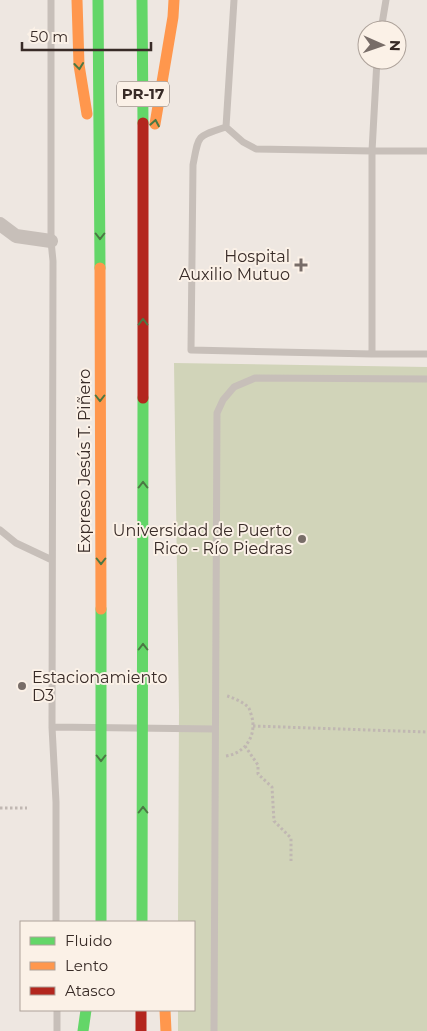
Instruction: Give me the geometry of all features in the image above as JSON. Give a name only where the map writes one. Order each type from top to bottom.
[{"type":"highway","points":[[77,0],[78,65],[100,187]]},
{"type":"highway","name":"Expreso Jesús T. Piñero","points":[[98,0],[101,921]]},
{"type":"highway","name":"PR-17","points":[[142,0],[142,921]]},
{"type":"highway","points":[[143,188],[173,17],[174,0]]},
{"type":"highway","points":[[142,858],[153,913]]},
{"type":"highway","points":[[83,1031],[86,1011]]},
{"type":"highway","points":[[141,1011],[141,1031]]},
{"type":"highway","points":[[165,1011],[166,1031]]},
{"type":"street","points":[[0,224],[16,236],[51,241]]},
{"type":"lane","points":[[51,0],[51,241],[53,261],[52,727],[56,802],[56,921]]},
{"type":"lane","points":[[226,127],[234,0]]},
{"type":"lane","points":[[383,20],[386,0]]},
{"type":"lane","points":[[372,354],[372,151],[376,70]]},
{"type":"lane","points":[[226,127],[243,142],[256,149],[427,151]]},
{"type":"lane","points":[[226,127],[204,134],[198,139],[193,165],[191,350],[427,354]]},
{"type":"lane","points":[[214,1031],[217,413],[223,400],[234,387],[255,378],[427,379]]},
{"type":"lane","points":[[0,530],[16,543],[52,560]]},
{"type":"lane","points":[[52,727],[215,729]]},
{"type":"lane","points":[[57,1011],[57,1031]]},
{"type":"path","points":[[215,757],[234,754],[245,746],[252,734],[253,726],[249,708],[235,699],[216,693]]},
{"type":"path","points":[[253,726],[427,732]]},
{"type":"path","points":[[245,746],[258,765],[258,774],[272,787],[274,821],[291,838],[291,862]]},
{"type":"path","points":[[0,808],[28,808]]},
{"type":"green space","name":"Universidad de Puerto Rico - Río Piedras","points":[[174,363],[427,367],[427,1031],[178,1031],[178,1011],[195,1011],[195,921],[178,921],[179,710]]},
{"type":"traffic: fast","points":[[98,0],[100,268]]},
{"type":"traffic: fast","points":[[142,0],[143,123]]},
{"type":"traffic: fast","points":[[142,921],[143,398]]},
{"type":"traffic: fast","points":[[101,609],[101,921]]},
{"type":"traffic: fast","points":[[83,1031],[86,1011]]},
{"type":"traffic: slow","points":[[77,0],[79,65],[87,114]]},
{"type":"traffic: slow","points":[[155,124],[173,17],[174,0]]},
{"type":"traffic: slow","points":[[100,268],[101,609]]},
{"type":"traffic: slow","points":[[165,1011],[166,1031]]},
{"type":"traffic: jam","points":[[143,123],[143,398]]},
{"type":"traffic: jam","points":[[141,1011],[141,1031]]},
{"type":"place","name":"Hospital Auxilio Mutuo","points":[[301,265]]},
{"type":"place","name":"Universidad de Puerto Rico - Río Piedras","points":[[302,539]]},
{"type":"place","name":"Estacionamiento D3","points":[[22,686]]}]
